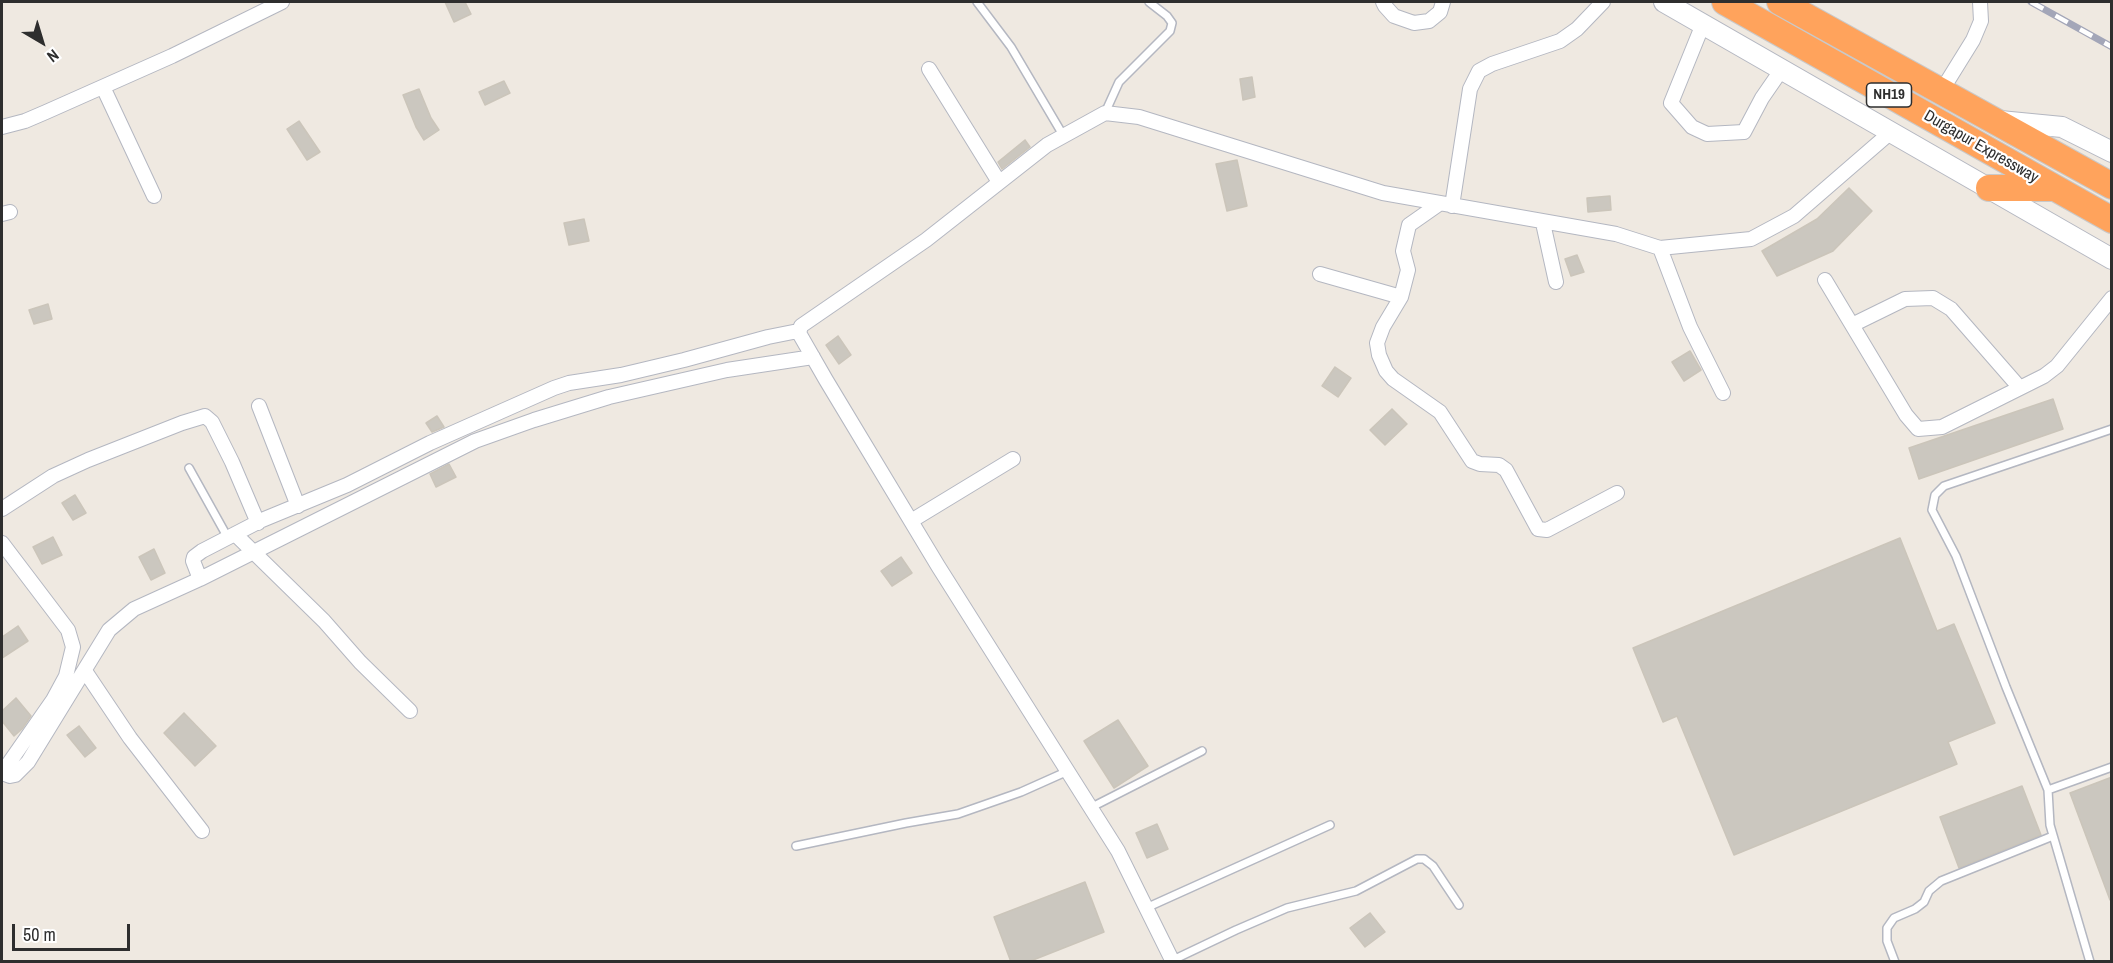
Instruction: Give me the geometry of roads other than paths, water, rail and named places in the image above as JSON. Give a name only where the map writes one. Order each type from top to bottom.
[{"type":"highway","name":"Durgapur Expressway","points":[[1725,2],[2112,220]]},
{"type":"highway","name":"Durgapur Expressway","points":[[1780,2],[2112,186]]},
{"type":"highway","points":[[1989,188],[2054,188]]},
{"type":"street","points":[[2,127],[26,121],[103,87],[282,2]]},
{"type":"street","points":[[1383,2],[1394,16],[1414,23],[1429,21],[1440,12],[1443,2]]},
{"type":"street","points":[[1603,2],[1577,29],[1560,42],[1491,64],[1479,71],[1470,89],[1446,205],[1409,225],[1403,250],[1408,270],[1401,297],[1383,327],[1377,343],[1386,371],[1393,379],[1440,412],[1472,461],[1499,465],[1506,470],[1538,530],[1547,530],[1617,493]]},
{"type":"street","points":[[1664,2],[2112,259]]},
{"type":"street","points":[[1942,90],[1981,21],[1980,2]]},
{"type":"street","points":[[1703,24],[1671,103],[1692,127],[1707,134],[1744,132],[1762,98],[1782,69]]},
{"type":"street","points":[[928,69],[999,182]]},
{"type":"street","points":[[103,87],[154,196]]},
{"type":"street","points":[[1173,961],[1118,851],[911,521],[804,343],[801,326],[926,240],[1047,145],[1105,113],[1139,117],[1383,193],[1543,223],[1616,234],[1660,248],[1751,239],[1794,216],[1891,132]]},
{"type":"street","points":[[1995,120],[2062,127],[2112,152]]},
{"type":"street","points":[[1543,223],[1556,282]]},
{"type":"street","points":[[1660,248],[1690,327],[1723,393]]},
{"type":"street","points":[[1320,274],[1401,297]]},
{"type":"street","points":[[1825,280],[1906,415],[1918,429],[1942,427],[2044,376],[2057,366],[2112,298]]},
{"type":"street","points":[[1852,325],[1905,299],[1933,298],[1951,309],[2020,388]]},
{"type":"street","points":[[200,579],[194,565],[194,557],[232,536],[347,485],[430,442],[554,388],[684,360],[768,337],[804,343]]},
{"type":"street","points":[[2,543],[68,630],[73,647],[66,676],[53,700],[2,773],[10,776],[15,775],[28,762],[109,630],[134,609],[200,579],[475,441],[609,397],[727,370],[804,343]]},
{"type":"street","points":[[260,406],[298,506]]},
{"type":"street","points":[[2,509],[53,476],[88,460],[205,416],[212,422],[232,462],[258,523]]},
{"type":"street","points":[[911,521],[1012,459]]},
{"type":"street","points":[[232,536],[324,621],[360,662],[410,711]]},
{"type":"street","points":[[85,671],[130,738],[202,831]]},
{"type":"lane","points":[[977,2],[1011,47],[1063,135]]},
{"type":"lane","points":[[1105,113],[1119,82],[1170,31],[1172,23],[1167,16],[1149,2]]},
{"type":"lane","points":[[2090,962],[2053,837],[2048,813],[2048,790],[1956,556],[1932,510],[1935,495],[1944,486],[2112,429]]},
{"type":"lane","points":[[189,468],[232,536]]},
{"type":"lane","points":[[1092,807],[1202,752]]},
{"type":"lane","points":[[2048,790],[2112,767]]},
{"type":"lane","points":[[796,846],[958,814],[1021,792],[1068,771]]},
{"type":"lane","points":[[1146,908],[1330,825]]},
{"type":"lane","points":[[1894,962],[1887,940],[1887,928],[1894,918],[1915,909],[1924,902],[1929,891],[1941,882],[2053,837]]},
{"type":"lane","points":[[1173,961],[1287,908],[1356,891],[1417,859],[1424,859],[1433,866],[1459,905]]},
{"type":"railway","points":[[2031,2],[2112,47]]}]
